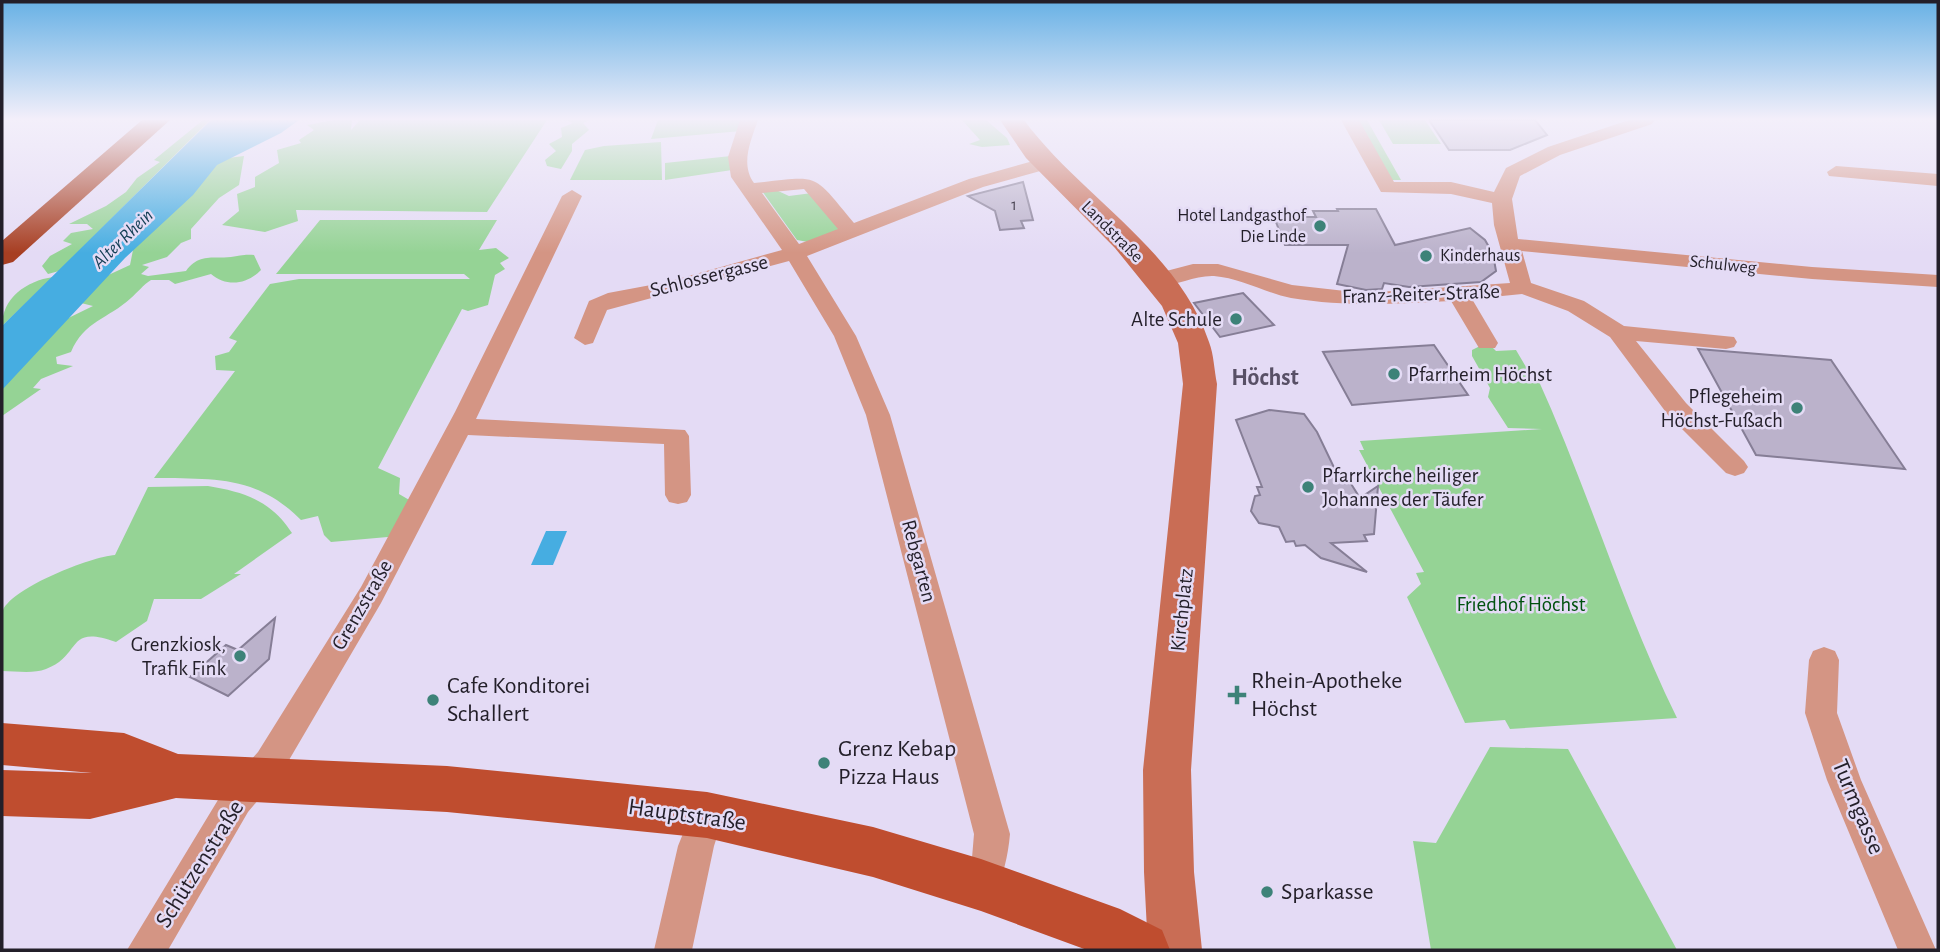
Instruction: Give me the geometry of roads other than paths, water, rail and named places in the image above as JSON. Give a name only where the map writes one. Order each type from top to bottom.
[{"type":"highway","points":[[2,230],[79,164]]},
{"type":"highway","points":[[2,256],[106,164]]},
{"type":"main road","name":"Landstraße","points":[[1044,164],[1159,279]]},
{"type":"main road","name":"Kirchplatz","points":[[1159,279],[1192,334],[1200,365],[1188,543],[1167,770],[1169,872],[1175,950]]},
{"type":"main road","points":[[2,744],[124,754],[215,777]]},
{"type":"main road","name":"Hauptstraße","points":[[215,777],[447,789],[707,815],[873,852],[981,885],[1101,928],[1142,950]]},
{"type":"main road","points":[[2,793],[90,796],[215,777]]},
{"type":"street","name":"Rebgarten","points":[[738,164],[740,177],[795,253],[845,336],[890,451],[992,834],[990,858],[981,885]]},
{"type":"street","name":"Schlossergasse","points":[[585,338],[597,306],[616,298],[669,288],[795,253],[976,183],[1042,164]]},
{"type":"street","points":[[1375,164],[1388,188],[1451,188],[1501,199],[1509,177],[1525,164]]},
{"type":"street","points":[[1836,172],[1938,180]]},
{"type":"street","points":[[750,189],[807,183],[814,186],[837,219],[852,233]]},
{"type":"street","name":"Grenzstraße","points":[[215,777],[371,595],[459,426],[572,196]]},
{"type":"street","name":"Franz-Reiter-Straße","points":[[1501,199],[1501,223],[1518,268],[1520,286]]},
{"type":"street","name":"Schulweg","points":[[1509,244],[1812,273],[1938,281]]},
{"type":"street","name":"Franz-Reiter-Straße","points":[[1159,279],[1193,270],[1218,270],[1290,291],[1344,299],[1501,293],[1520,286],[1576,306],[1618,332],[1677,409],[1735,467]]},
{"type":"street","points":[[1459,295],[1487,342]]},
{"type":"street","name":"Franz-Reiter-Straße","points":[[1618,332],[1726,342]]},
{"type":"street","points":[[459,426],[676,436],[678,495]]},
{"type":"street","name":"Turmgasse","points":[[1824,660],[1821,713],[1844,780],[1917,950]]},
{"type":"street","name":"Schützenstraße","points":[[146,950],[186,888],[236,801],[215,777]]},
{"type":"street","points":[[673,950],[696,846],[707,815]]},
{"type":"water","name":"Alter Rhein","points":[[166,164],[218,164],[193,195],[125,258],[2,390],[2,326]]},
{"type":"water","points":[[546,531],[567,531],[553,565],[531,565]]},
{"type":"place","name":"Hotel Landgasthof Die Linde","points":[[1320,226]]},
{"type":"place","name":"Kinderhaus","points":[[1426,256]]},
{"type":"place","name":"Alte Schule","points":[[1236,319]]},
{"type":"place","name":"Pfarrheim Höchst","points":[[1394,374]]},
{"type":"place","name":"Pflegeheim Höchst-Fußach","points":[[1797,408]]},
{"type":"place","name":"Pfarrkirche heiliger Johannes der Täufer","points":[[1308,487]]},
{"type":"place","name":"Grenzkiosk, Trafik Fink","points":[[240,656]]},
{"type":"place","name":"Rhein-Apotheke Höchst","points":[[1237,695]]},
{"type":"place","name":"Cafe Konditorei Schallert","points":[[433,700]]},
{"type":"place","name":"Grenz Kebap Pizza Haus","points":[[824,763]]},
{"type":"place","name":"Sparkasse","points":[[1267,892]]},
{"type":"district","name":"Höchst","points":[[1265,378]]},
{"type":"park label","name":"Friedhof Höchst","points":[[1521,604]]}]
